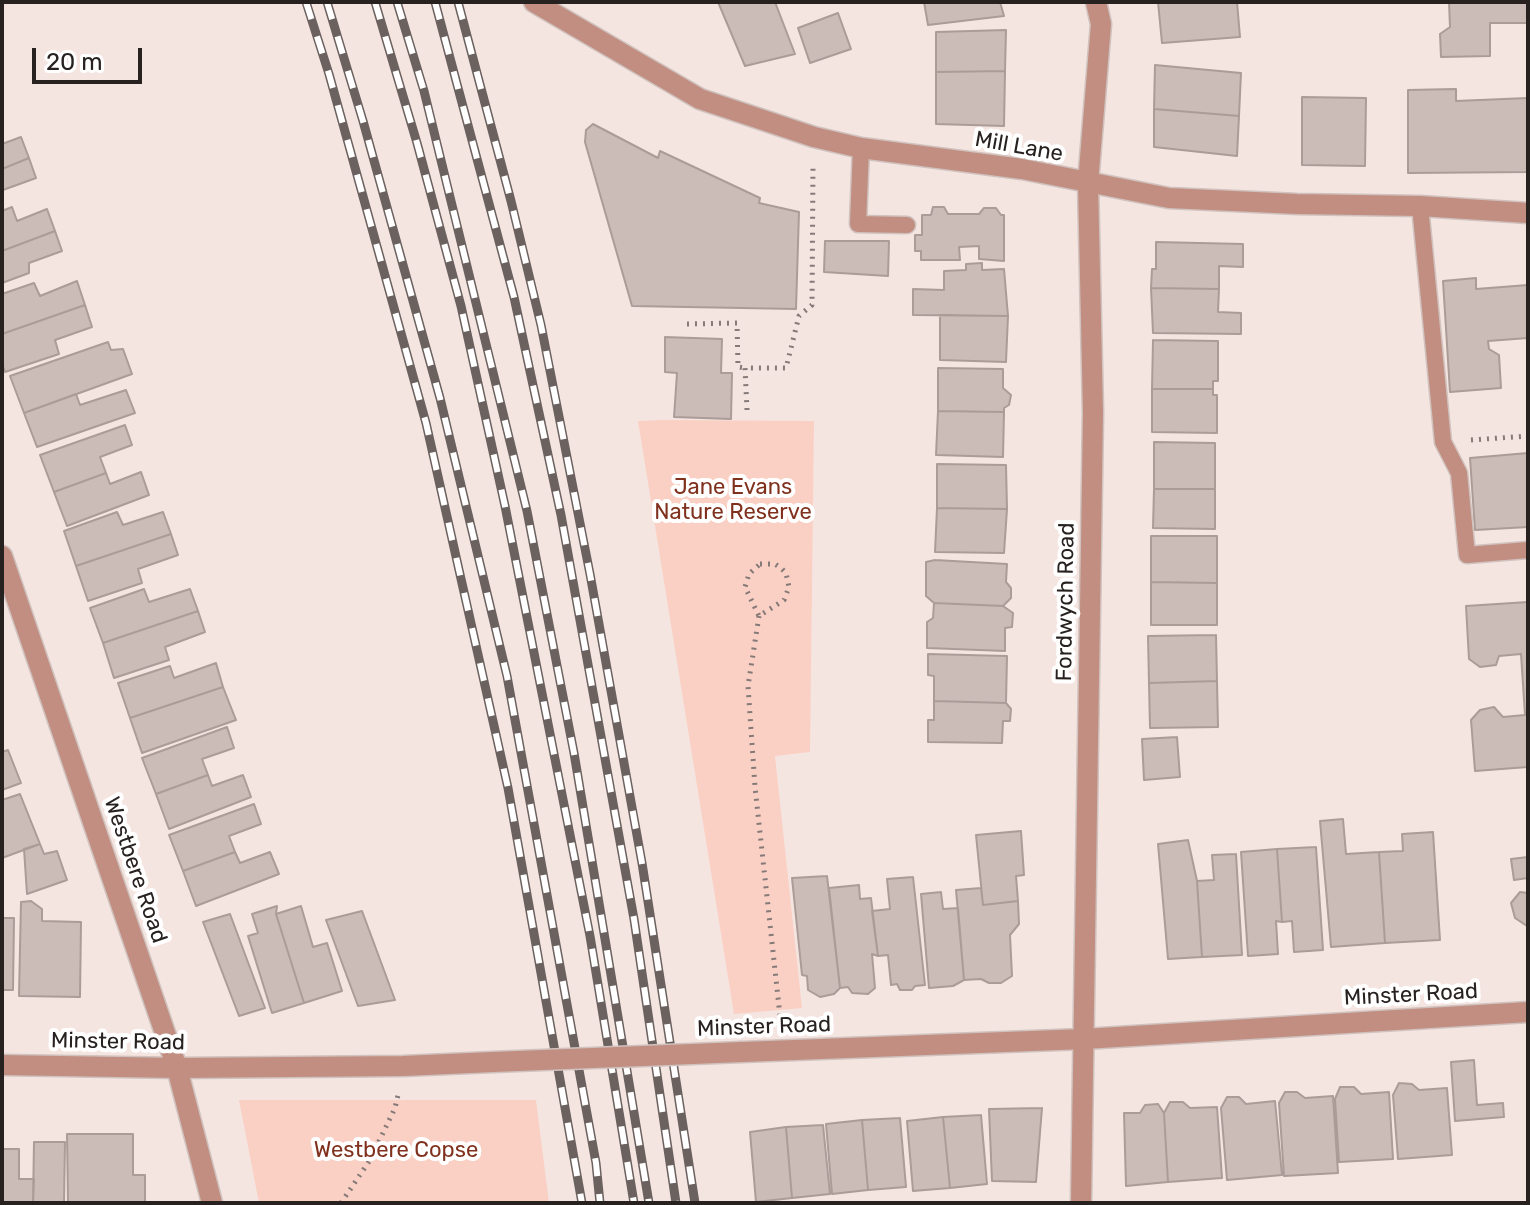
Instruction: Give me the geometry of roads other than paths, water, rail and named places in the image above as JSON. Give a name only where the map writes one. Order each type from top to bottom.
[{"type":"street","name":"Mill Lane","points":[[534,2],[700,99],[814,137],[861,148],[1022,169],[1169,198],[1420,206],[1528,213]]},
{"type":"street","name":"Fordwych Road","points":[[1081,1203],[1093,413],[1088,183],[1101,24],[1096,2]]},
{"type":"street","name":"Westbere Road","points":[[2,556],[177,1068],[212,1203]]},
{"type":"street","name":"Minster Road","points":[[2,1065],[177,1068],[403,1066],[1084,1039],[1528,1012]]},
{"type":"lane","points":[[861,148],[858,224],[907,225]]},
{"type":"lane","points":[[1420,206],[1443,442],[1459,473],[1467,555],[1528,550]]},
{"type":"railway","points":[[306,2],[426,423],[508,788],[582,1203]]},
{"type":"railway","points":[[327,2],[440,398],[507,676],[596,1163],[600,1203]]},
{"type":"railway","points":[[375,2],[461,306],[505,506],[590,936],[634,1203]]},
{"type":"railway","points":[[397,2],[424,91],[527,511],[574,753],[649,1203]]},
{"type":"railway","points":[[435,2],[514,297],[561,515],[634,919],[676,1203]]},
{"type":"railway","points":[[458,2],[541,325],[642,863],[695,1203]]},
{"type":"park label","name":"Jane Evans Nature Reserve","points":[[733,500]]},
{"type":"park label","name":"Westbere Copse","points":[[396,1151]]}]
